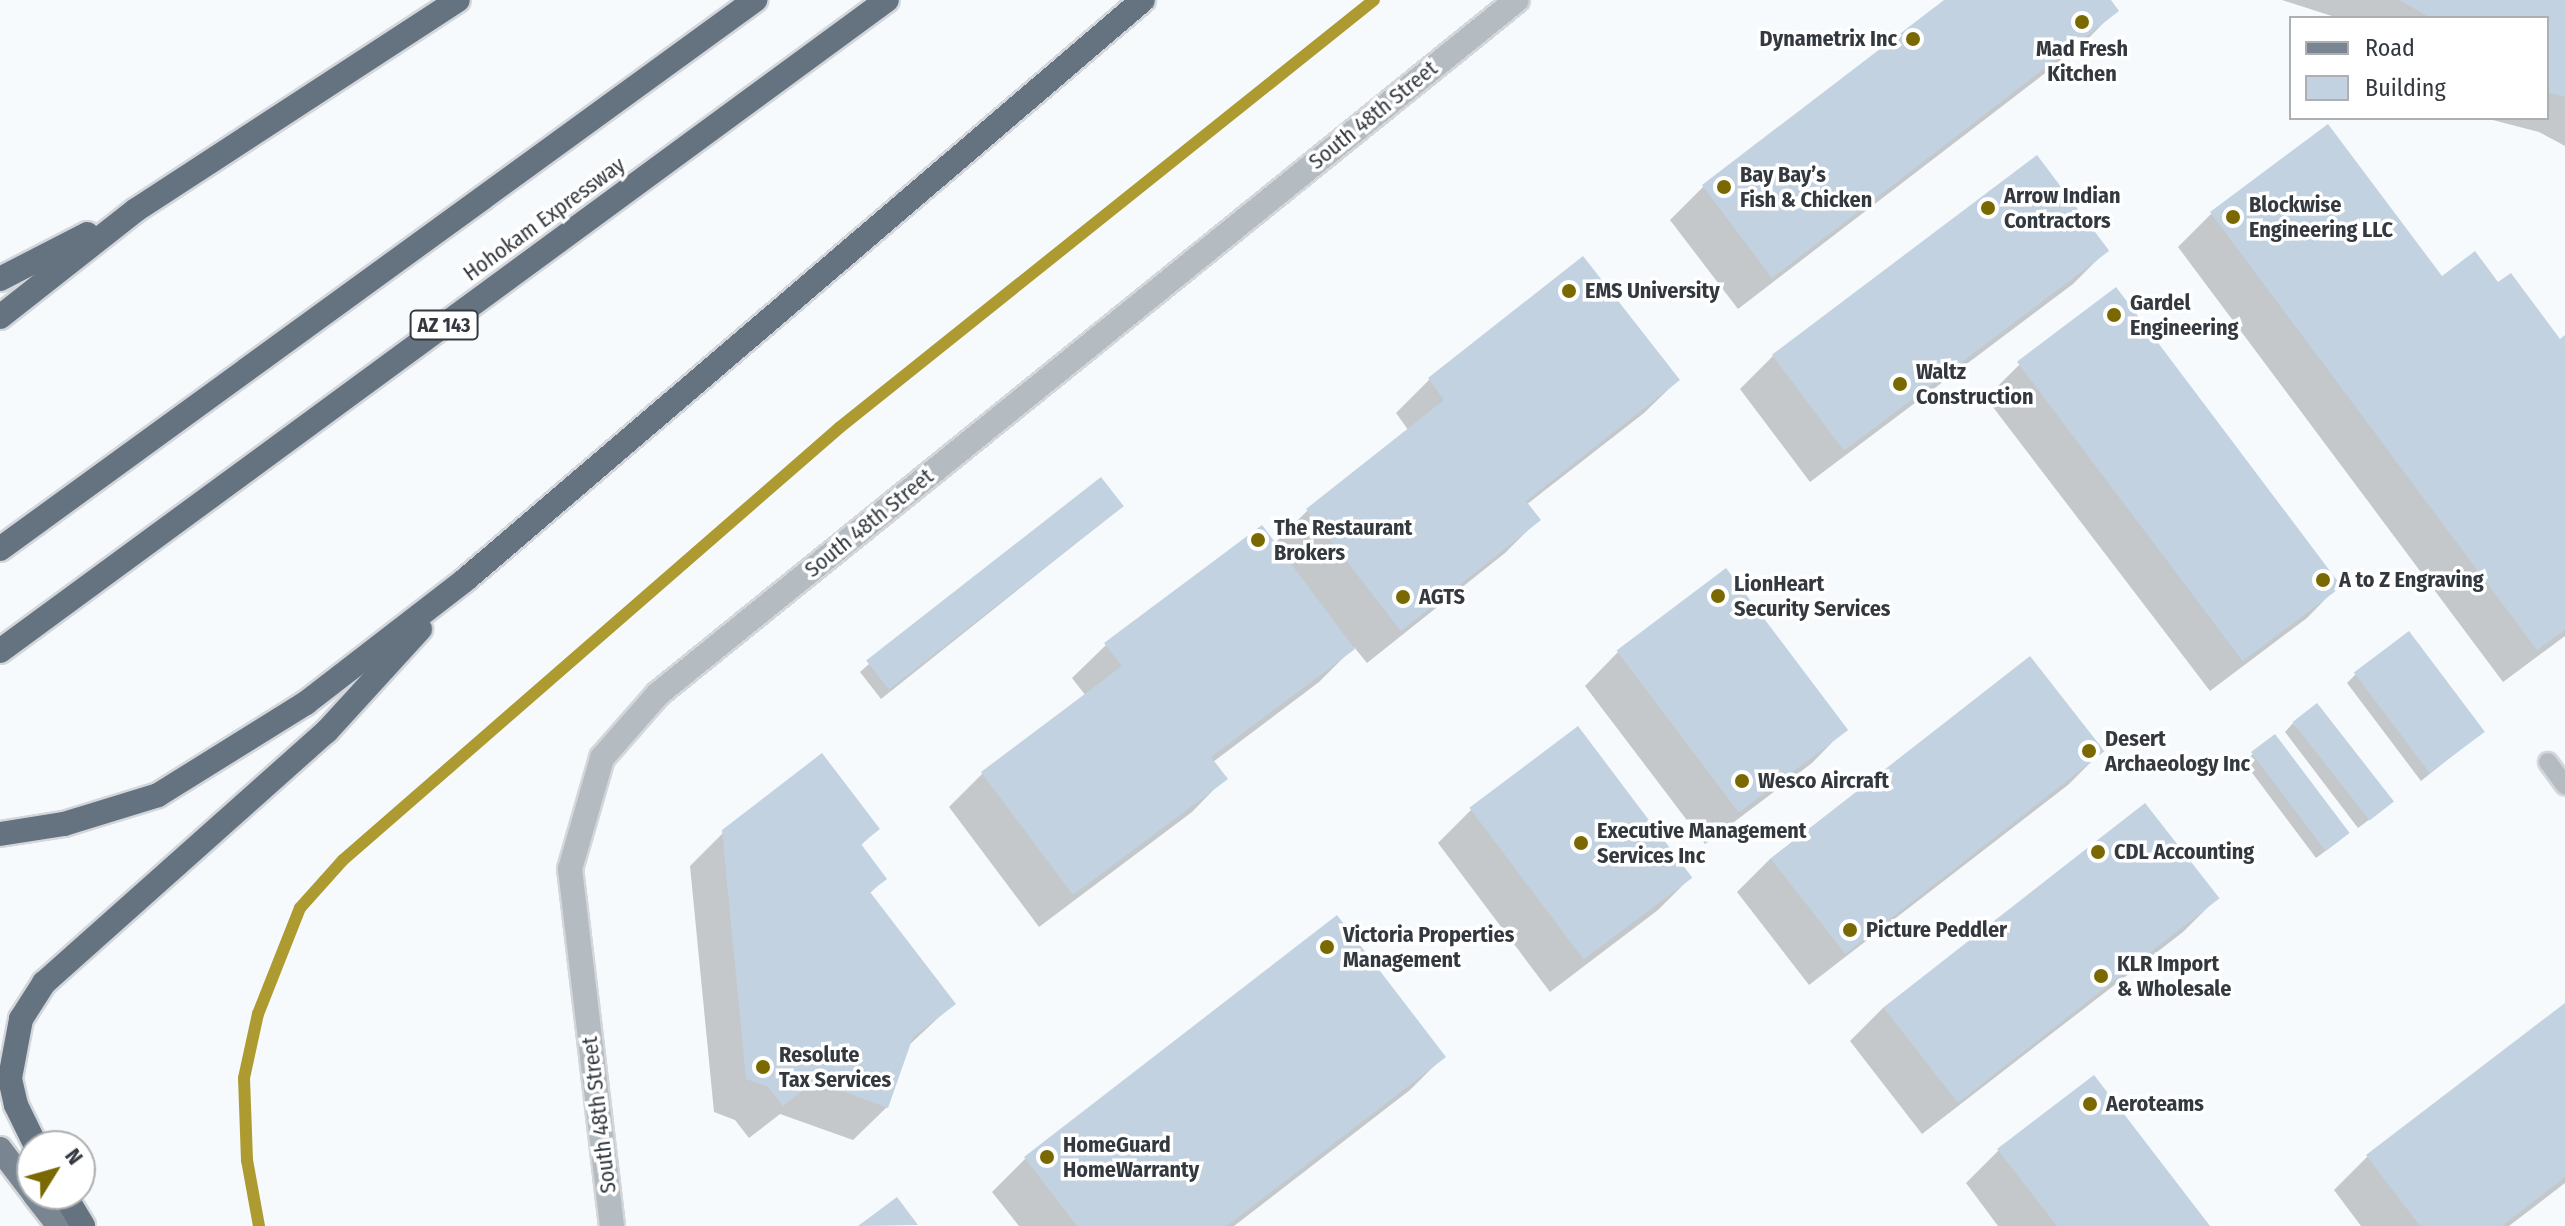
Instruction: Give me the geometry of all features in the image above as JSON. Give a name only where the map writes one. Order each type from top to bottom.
[{"type":"highway","points":[[0,317],[136,210],[458,0]]},
{"type":"highway","points":[[0,549],[755,0]]},
{"type":"highway","name":"Hohokam Expressway","points":[[0,651],[887,0]]},
{"type":"highway","points":[[0,834],[113,811],[196,776],[306,703],[465,580],[1143,0]]},
{"type":"highway","points":[[0,279],[136,210]]},
{"type":"highway","points":[[28,1130],[16,1105],[10,1078],[21,1019],[44,983],[327,731],[465,580]]},
{"type":"main road","points":[[0,1149],[16,1170]]},
{"type":"main road","points":[[47,1210],[59,1226]]},
{"type":"street","name":"South 48th Street","points":[[612,1226],[570,869],[602,758],[670,685],[1517,0]]},
{"type":"lane","points":[[2548,762],[2565,785]]},
{"type":"building","points":[[1944,0],[2111,0],[2119,11],[1772,278],[1702,185]]},
{"type":"building","points":[[2399,0],[2565,0],[2565,97],[2549,93],[2549,16],[2427,16]]},
{"type":"building","points":[[2328,124],[2442,276],[2475,251],[2498,282],[2511,273],[2560,339],[2565,335],[2565,630],[2537,650],[2210,212]]},
{"type":"building","points":[[2037,155],[2109,251],[1844,451],[1772,355]]},
{"type":"building","points":[[1583,256],[1680,380],[1526,501],[1541,520],[1401,631],[1306,509],[1444,400],[1428,378]]},
{"type":"building","points":[[2116,287],[2342,586],[2243,661],[2017,362]]},
{"type":"building","points":[[1101,477],[1124,506],[889,690],[866,660]]},
{"type":"building","points":[[1262,525],[1355,649],[1211,757],[1228,779],[1073,895],[981,772],[1122,666],[1104,643]]},
{"type":"building","points":[[1726,568],[1848,730],[1739,813],[1617,650]]},
{"type":"building","points":[[2409,631],[2485,732],[2430,773],[2354,673]]},
{"type":"building","points":[[2030,656],[2104,751],[1845,954],[1771,859]]},
{"type":"building","points":[[2317,703],[2394,802],[2370,821],[2293,722]]},
{"type":"building","name":"Executive Management Services Inc","points":[[1578,726],[1692,878],[1584,960],[1469,808]]},
{"type":"building","points":[[2275,734],[2350,833],[2326,851],[2251,752]]},
{"type":"building","points":[[822,753],[880,829],[861,844],[887,879],[870,892],[956,1004],[913,1037],[888,1108],[815,1081],[783,1106],[768,1087],[746,1079],[722,830]]},
{"type":"building","points":[[2145,803],[2219,898],[1958,1103],[1883,1007]]},
{"type":"building","points":[[1337,915],[1446,1057],[1227,1226],[1077,1226],[1024,1157]]},
{"type":"building","points":[[2565,1003],[2565,1177],[2502,1226],[2420,1226],[2366,1155]]},
{"type":"building","points":[[2094,1075],[2210,1226],[2057,1226],[1997,1149]]},
{"type":"building","points":[[897,1197],[918,1225],[858,1226]]},
{"type":"waterway","points":[[259,1226],[247,1160],[244,1078],[258,1014],[300,908],[343,860],[839,428],[1374,0]]},
{"type":"place","name":"Mad Fresh Kitchen","points":[[2082,22]]},
{"type":"place","name":"Dynametrix Inc","points":[[1913,39]]},
{"type":"place","name":"Bay Bay’s Fish & Chicken","points":[[1724,187]]},
{"type":"place","name":"Arrow Indian Contractors","points":[[1988,208]]},
{"type":"place","name":"Blockwise Engineering LLC","points":[[2233,217]]},
{"type":"place","name":"EMS University","points":[[1569,291]]},
{"type":"place","name":"Gardel Engineering","points":[[2114,315]]},
{"type":"place","name":"Waltz Construction","points":[[1900,384]]},
{"type":"place","name":"The Restaurant Brokers","points":[[1258,540]]},
{"type":"place","name":"A to Z Engraving","points":[[2323,580]]},
{"type":"place","name":"LionHeart Security Services","points":[[1718,596]]},
{"type":"place","name":"AGTS","points":[[1403,597]]},
{"type":"place","name":"Desert Archaeology Inc","points":[[2089,751]]},
{"type":"place","name":"Wesco Aircraft","points":[[1742,781]]},
{"type":"place","name":"Executive Management Services Inc","points":[[1581,843]]},
{"type":"place","name":"CDL Accounting","points":[[2098,852]]},
{"type":"place","name":"Picture Peddler","points":[[1850,930]]},
{"type":"place","name":"Victoria Properties Management","points":[[1327,947]]},
{"type":"place","name":"KLR Import & Wholesale","points":[[2101,976]]},
{"type":"place","name":"Resolute Tax Services","points":[[763,1067]]},
{"type":"place","name":"Aeroteams","points":[[2090,1104]]},
{"type":"place","name":"HomeGuard HomeWarranty","points":[[1047,1157]]}]
